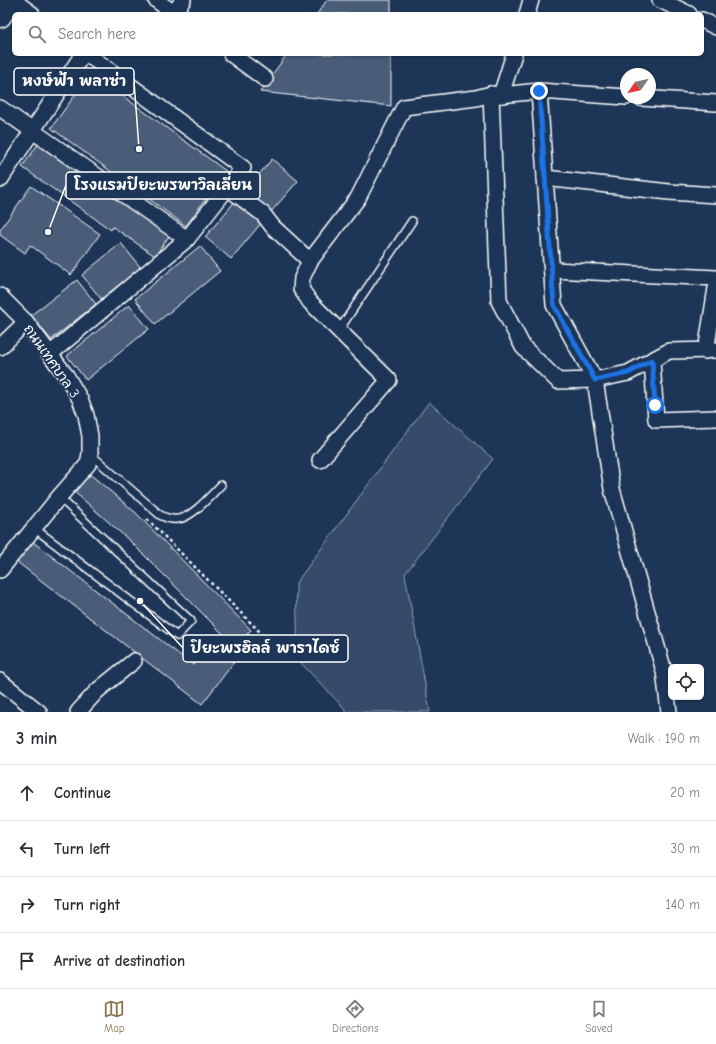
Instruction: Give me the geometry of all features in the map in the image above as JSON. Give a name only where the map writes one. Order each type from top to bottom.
[{"type":"main road","points":[[0,16],[12,0]]},
{"type":"street","points":[[12,0],[29,12]]},
{"type":"street","points":[[156,0],[174,12]]},
{"type":"street","points":[[176,12],[183,0]]},
{"type":"street","points":[[528,12],[531,0]]},
{"type":"street","points":[[660,0],[685,12]]},
{"type":"street","points":[[704,21],[716,27]]},
{"type":"street","points":[[0,180],[82,56]]},
{"type":"street","points":[[50,354],[187,239],[243,168],[90,56]]},
{"type":"street","points":[[234,56],[265,79]]},
{"type":"street","points":[[513,56],[496,95],[499,301],[523,347],[558,381],[595,380],[628,373],[669,351],[711,351],[716,288]]},
{"type":"street","points":[[539,91],[553,270],[554,305],[595,380],[612,489],[664,671],[669,712]]},
{"type":"street","points":[[320,460],[389,380],[310,302],[301,289],[302,278],[310,261],[358,198],[404,107],[539,91],[620,97]]},
{"type":"street","points":[[656,99],[716,103]]},
{"type":"street","points":[[0,108],[187,239]]},
{"type":"street","points":[[545,178],[669,192],[716,195]]},
{"type":"street","points":[[228,188],[263,214],[310,261]]},
{"type":"street","points":[[553,270],[716,278]]},
{"type":"street","name":"ถนนเทศบาล 3","points":[[0,296],[26,322],[67,377],[80,399],[86,415],[90,436],[90,454],[88,464],[0,570]]},
{"type":"street","points":[[0,347],[26,322]]},
{"type":"street","points":[[652,360],[656,420],[716,418]]},
{"type":"street","points":[[78,712],[97,691],[134,662]]},
{"type":"street","points":[[0,681],[39,712]]},
{"type":"lane","points":[[339,330],[412,221]]},
{"type":"lane","points":[[90,454],[160,515],[170,519],[184,518],[192,513],[221,485]]},
{"type":"lane","points":[[34,528],[177,636],[191,621],[60,497]]},
{"type":"path","points":[[142,515],[262,634]]},
{"type":"shaded area","points":[[429,402],[493,459],[405,574],[430,712],[345,712],[345,709],[298,660],[296,583]]},
{"type":"building","points":[[327,0],[391,0],[391,12],[318,12]]},
{"type":"building","points":[[286,56],[391,56],[391,106],[260,92]]},
{"type":"building","points":[[91,73],[226,171],[186,226],[51,128]]},
{"type":"building","points":[[41,140],[172,232],[155,256],[113,227],[111,230],[22,167]]},
{"type":"building","points":[[272,159],[298,181],[270,213],[245,191]]},
{"type":"building","points":[[31,186],[100,234],[71,275],[30,245],[25,253],[0,235],[0,230]]},
{"type":"building","points":[[237,199],[263,221],[231,259],[205,237]]},
{"type":"building","points":[[121,243],[141,268],[101,299],[82,275]]},
{"type":"building","points":[[200,246],[220,271],[155,324],[135,299]]},
{"type":"building","points":[[77,280],[96,304],[51,340],[31,315]]},
{"type":"building","points":[[129,305],[149,329],[86,380],[67,356]]},
{"type":"building","points":[[85,470],[135,512],[251,630],[235,646],[130,541],[71,489]]},
{"type":"building","points":[[33,542],[193,665],[216,634],[241,653],[202,704],[17,562]]},
{"type":"place","name":"หงษ์ฟ้า พลาซ่า","points":[[139,149]]},
{"type":"place","name":"โรงแรมปิยะพรพาวิลเลี่ยน","points":[[48,232]]},
{"type":"place","name":"ปิยะพรฮิลล์ พาราไดซ์","points":[[140,601]]},
{"type":"route","points":[[539,91],[553,270],[554,305],[595,380],[628,373],[652,360],[655,405]]}]
